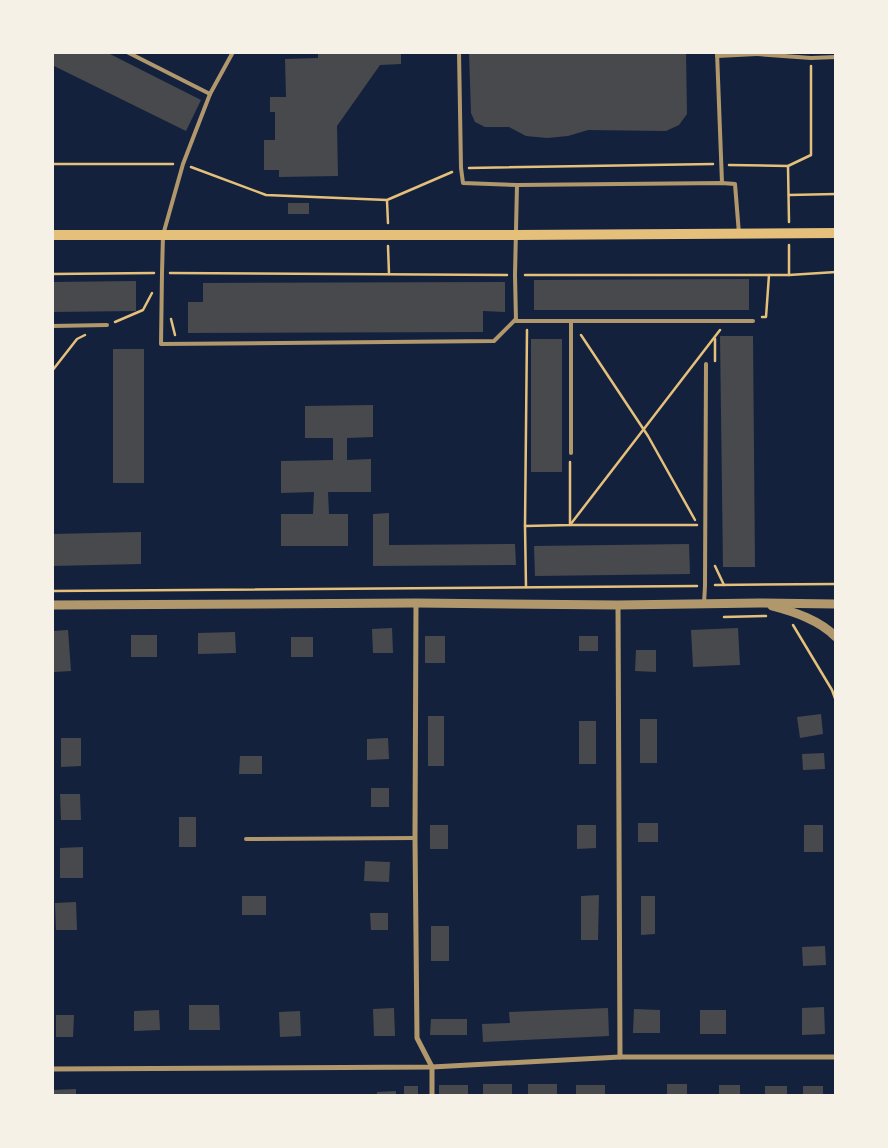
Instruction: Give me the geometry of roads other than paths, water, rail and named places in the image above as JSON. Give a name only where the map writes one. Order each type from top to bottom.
[{"type":"main road","points":[[52,235],[836,233]]},
{"type":"street","points":[[52,605],[416,603],[618,605],[836,604]]},
{"type":"street","points":[[416,603],[415,838],[417,1038],[432,1067],[432,1096]]},
{"type":"street","points":[[760,603],[810,619],[836,637]]},
{"type":"street","points":[[618,605],[620,1056]]},
{"type":"street","points":[[52,1069],[432,1067],[620,1056],[836,1057]]},
{"type":"lane","points":[[127,52],[210,94]]},
{"type":"lane","points":[[233,52],[210,94],[183,164],[163,235],[161,344],[494,341],[516,319],[517,185]]},
{"type":"lane","points":[[459,52],[461,168],[463,184],[735,184],[739,234]]},
{"type":"lane","points":[[722,183],[717,54],[756,54],[811,58],[836,57]]},
{"type":"lane","points":[[516,319],[516,321],[753,321]]},
{"type":"lane","points":[[571,321],[571,453]]},
{"type":"lane","points":[[52,326],[107,325]]},
{"type":"lane","points":[[704,604],[706,364]]},
{"type":"lane","points":[[246,839],[415,838]]}]
